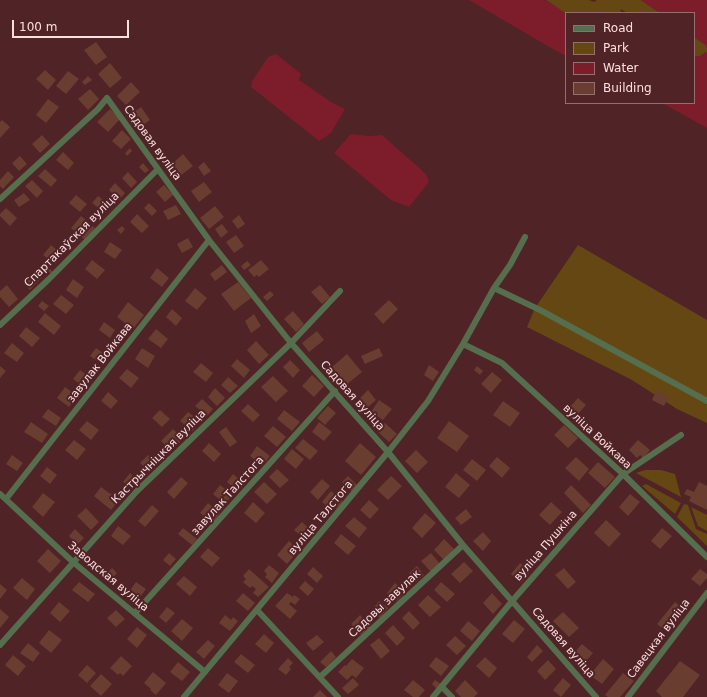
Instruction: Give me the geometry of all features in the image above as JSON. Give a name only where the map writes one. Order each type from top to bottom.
[{"type":"street","name":"Садовая вуліца","points":[[0,199],[98,109],[107,98],[209,240],[291,343],[388,452],[463,545],[513,600],[596,697]]},
{"type":"street","name":"Спартакаўская вуліца","points":[[0,325],[49,279],[158,169]]},
{"type":"street","name":"вуліца Талстога","points":[[184,697],[388,452],[428,401],[463,344],[494,288],[510,265],[525,237]]},
{"type":"street","name":"завулак Войкава","points":[[6,499],[209,240]]},
{"type":"street","points":[[494,288],[540,310],[707,401]]},
{"type":"street","name":"Кастрычніцкая вуліца","points":[[1,642],[137,491],[291,343],[340,291]]},
{"type":"street","name":"вуліца Войкава","points":[[463,344],[502,363],[623,474],[707,557]]},
{"type":"street","name":"завулак Талстога","points":[[136,614],[335,391]]},
{"type":"street","name":"вуліца Пушкіна","points":[[434,697],[513,600],[623,474],[681,435]]},
{"type":"street","name":"Заводская вуліца","points":[[0,494],[73,562],[205,672]]},
{"type":"street","name":"Садовы завулак","points":[[320,677],[463,545]]},
{"type":"street","name":"Савецкая вуліца","points":[[628,697],[707,593]]},
{"type":"street","points":[[257,610],[338,697]]},
{"type":"street","points":[[442,687],[452,697]]},
{"type":"green space","points":[[546,0],[589,0],[594,2],[597,0],[641,0],[659,12],[626,12],[620,9],[622,12],[565,12],[565,13]]},
{"type":"green space","points":[[695,38],[707,47],[707,52],[700,56],[695,56]]},
{"type":"green space","points":[[578,245],[707,320],[707,423],[677,409],[632,380],[527,327],[535,308]]},
{"type":"green space","points":[[645,470],[661,470],[675,474],[681,497],[636,473]]},
{"type":"green space","points":[[646,484],[681,503],[675,514],[642,486]]},
{"type":"green space","points":[[684,504],[688,505],[696,529],[707,534],[707,546],[677,517]]},
{"type":"green space","points":[[691,507],[707,515],[707,531],[698,526]]},
{"type":"water","points":[[469,0],[545,0],[551,3],[565,13],[565,55]]},
{"type":"water","points":[[641,0],[707,0],[707,47],[695,38],[695,12],[659,12]]},
{"type":"water","points":[[707,52],[707,128],[664,104],[695,104],[695,56],[700,56]]},
{"type":"water","points":[[276,54],[301,74],[299,80],[331,102],[345,109],[331,133],[319,141],[251,87],[252,81],[268,57]]},
{"type":"water","points":[[351,134],[369,136],[382,135],[426,174],[429,182],[409,207],[391,200],[334,153]]},
{"type":"building","points":[[96,42],[107,57],[96,65],[84,50]]},
{"type":"building","points":[[110,63],[122,78],[110,88],[98,74]]},
{"type":"building","points":[[45,70],[56,80],[48,90],[36,79]]},
{"type":"building","points":[[68,71],[79,79],[66,94],[56,86]]},
{"type":"building","points":[[88,76],[92,80],[85,85],[82,82]]},
{"type":"building","points":[[131,82],[140,92],[126,105],[117,96]]},
{"type":"building","points":[[90,89],[99,99],[88,110],[78,99]]},
{"type":"building","points":[[48,99],[59,107],[46,123],[36,115]]},
{"type":"building","points":[[141,107],[150,120],[139,128],[130,115]]},
{"type":"building","points":[[110,109],[120,119],[108,132],[97,122]]},
{"type":"building","points":[[2,120],[10,127],[0,138],[0,122]]},
{"type":"building","points":[[122,130],[131,139],[121,149],[112,141]]},
{"type":"building","points":[[42,135],[50,144],[40,153],[32,144]]},
{"type":"building","points":[[130,148],[132,151],[127,156],[125,153]]},
{"type":"building","points":[[63,152],[74,163],[68,170],[56,160]]},
{"type":"building","points":[[183,154],[193,166],[180,176],[171,165]]},
{"type":"building","points":[[20,156],[27,164],[19,171],[12,163]]},
{"type":"building","points":[[204,162],[211,171],[204,176],[198,167]]},
{"type":"building","points":[[143,163],[149,170],[145,173],[139,167]]},
{"type":"building","points":[[45,169],[57,180],[51,187],[38,176]]},
{"type":"building","points":[[8,171],[14,177],[3,189],[0,186],[0,180]]},
{"type":"building","points":[[128,172],[137,182],[131,188],[122,178]]},
{"type":"building","points":[[32,180],[43,191],[37,198],[25,186]]},
{"type":"building","points":[[204,182],[212,192],[199,202],[191,191]]},
{"type":"building","points":[[115,183],[125,193],[119,200],[109,190]]},
{"type":"building","points":[[164,185],[173,195],[165,202],[156,192]]},
{"type":"building","points":[[24,193],[30,200],[19,207],[14,200]]},
{"type":"building","points":[[76,195],[87,204],[80,212],[69,203]]},
{"type":"building","points":[[98,196],[111,206],[105,213],[92,203]]},
{"type":"building","points":[[149,203],[157,211],[152,216],[144,208]]},
{"type":"building","points":[[176,205],[181,214],[168,220],[163,211]]},
{"type":"building","points":[[215,206],[224,217],[209,229],[200,218]]},
{"type":"building","points":[[6,208],[17,218],[10,226],[0,216]]},
{"type":"building","points":[[137,214],[149,226],[142,233],[130,222]]},
{"type":"building","points":[[239,215],[245,224],[238,229],[232,221]]},
{"type":"building","points":[[81,216],[95,228],[85,240],[71,228]]},
{"type":"building","points":[[222,224],[228,232],[221,238],[215,229]]},
{"type":"building","points":[[122,226],[125,229],[121,234],[117,230]]},
{"type":"building","points":[[236,235],[244,246],[234,253],[226,242]]},
{"type":"building","points":[[188,238],[193,247],[182,253],[177,244]]},
{"type":"building","points":[[110,242],[122,250],[115,259],[104,252]]},
{"type":"building","points":[[51,245],[63,255],[55,264],[43,255]]},
{"type":"building","points":[[92,260],[105,270],[97,279],[85,269]]},
{"type":"building","points":[[261,260],[269,269],[259,277],[257,275],[254,277],[248,270]]},
{"type":"building","points":[[247,261],[251,265],[244,270],[241,266]]},
{"type":"building","points":[[44,263],[53,272],[51,274],[42,265]]},
{"type":"building","points":[[222,265],[227,272],[215,281],[210,274]]},
{"type":"building","points":[[157,268],[169,278],[162,287],[150,278]]},
{"type":"building","points":[[36,271],[42,277],[30,290],[24,284]]},
{"type":"building","points":[[73,279],[84,287],[77,298],[66,290]]},
{"type":"building","points":[[238,282],[251,298],[234,311],[221,294]]},
{"type":"building","points":[[7,285],[18,299],[9,307],[0,297],[0,291]]},
{"type":"building","points":[[320,285],[330,297],[322,304],[311,292]]},
{"type":"building","points":[[195,288],[207,298],[197,310],[185,301]]},
{"type":"building","points":[[270,291],[274,295],[267,301],[263,297]]},
{"type":"building","points":[[61,295],[74,305],[66,314],[53,304]]},
{"type":"building","points":[[389,300],[398,309],[383,324],[374,314]]},
{"type":"building","points":[[42,301],[49,306],[44,311],[38,306]]},
{"type":"building","points":[[128,302],[144,315],[133,329],[117,317]]},
{"type":"building","points":[[172,309],[182,318],[176,326],[166,317]]},
{"type":"building","points":[[293,311],[304,324],[296,332],[284,319]]},
{"type":"building","points":[[45,313],[61,326],[54,335],[38,322]]},
{"type":"building","points":[[254,314],[261,326],[251,333],[245,321]]},
{"type":"building","points":[[104,322],[115,330],[110,338],[99,330]]},
{"type":"building","points":[[26,327],[40,338],[32,347],[19,336]]},
{"type":"building","points":[[156,329],[168,339],[161,348],[148,339]]},
{"type":"building","points":[[120,331],[126,336],[117,348],[110,343]]},
{"type":"building","points":[[317,331],[324,340],[309,352],[302,343]]},
{"type":"building","points":[[256,341],[269,355],[259,364],[247,350]]},
{"type":"building","points":[[12,343],[24,353],[17,362],[4,353]]},
{"type":"building","points":[[96,348],[107,356],[102,364],[90,356]]},
{"type":"building","points":[[142,348],[155,356],[148,368],[135,359]]},
{"type":"building","points":[[379,348],[383,356],[365,364],[361,356]]},
{"type":"building","points":[[347,354],[362,372],[346,385],[332,367]]},
{"type":"building","points":[[237,359],[250,370],[244,378],[231,366]]},
{"type":"building","points":[[290,360],[300,370],[293,378],[283,367]]},
{"type":"building","points":[[201,363],[213,373],[206,382],[193,372]]},
{"type":"building","points":[[429,365],[439,372],[433,381],[424,375]]},
{"type":"building","points":[[0,366],[6,371],[0,378]]},
{"type":"building","points":[[477,366],[483,371],[480,375],[474,370]]},
{"type":"building","points":[[127,369],[139,378],[131,388],[119,378]]},
{"type":"building","points":[[80,370],[92,379],[85,388],[73,379]]},
{"type":"building","points":[[492,372],[502,380],[491,393],[481,384]]},
{"type":"building","points":[[312,375],[324,386],[314,397],[302,386]]},
{"type":"building","points":[[273,376],[288,391],[276,402],[261,387]]},
{"type":"building","points":[[228,377],[238,386],[230,393],[221,385]]},
{"type":"building","points":[[65,387],[77,396],[69,407],[57,398]]},
{"type":"building","points":[[215,388],[225,398],[217,406],[208,397]]},
{"type":"building","points":[[368,390],[376,400],[367,408],[359,399]]},
{"type":"building","points":[[656,391],[669,397],[664,406],[652,400]]},
{"type":"building","points":[[108,392],[118,401],[111,409],[101,401]]},
{"type":"building","points":[[578,398],[586,405],[577,415],[569,408]]},
{"type":"building","points":[[202,399],[213,409],[207,416],[195,406]]},
{"type":"building","points":[[379,400],[392,409],[383,420],[371,412]]},
{"type":"building","points":[[503,401],[520,413],[510,427],[493,415]]},
{"type":"building","points":[[248,404],[260,415],[253,422],[241,411]]},
{"type":"building","points":[[328,406],[336,413],[325,425],[317,418]]},
{"type":"building","points":[[48,409],[61,418],[56,426],[42,417]]},
{"type":"building","points":[[160,410],[170,419],[162,427],[152,418]]},
{"type":"building","points":[[284,410],[300,422],[292,431],[277,419]]},
{"type":"building","points":[[188,412],[200,421],[193,431],[180,421]]},
{"type":"building","points":[[87,421],[99,430],[91,440],[79,430]]},
{"type":"building","points":[[449,421],[469,436],[457,452],[437,438]]},
{"type":"building","points":[[31,422],[48,434],[42,443],[24,432]]},
{"type":"building","points":[[319,422],[332,432],[324,441],[312,432]]},
{"type":"building","points":[[385,423],[397,434],[389,442],[377,431]]},
{"type":"building","points":[[564,425],[578,438],[568,448],[554,435]]},
{"type":"building","points":[[273,426],[286,437],[277,447],[264,436]]},
{"type":"building","points":[[226,427],[237,442],[230,447],[219,432]]},
{"type":"building","points":[[173,429],[183,439],[171,451],[161,441]]},
{"type":"building","points":[[303,439],[318,451],[310,460],[295,448]]},
{"type":"building","points":[[74,440],[86,449],[77,460],[65,450]]},
{"type":"building","points":[[638,440],[650,450],[643,458],[640,455],[637,458],[629,450]]},
{"type":"building","points":[[209,443],[221,454],[214,462],[202,451]]},
{"type":"building","points":[[360,443],[376,457],[361,475],[345,461]]},
{"type":"building","points":[[257,446],[270,456],[262,466],[250,456]]},
{"type":"building","points":[[292,449],[304,459],[296,469],[284,459]]},
{"type":"building","points":[[416,450],[428,462],[417,473],[405,461]]},
{"type":"building","points":[[12,455],[23,463],[17,471],[6,464]]},
{"type":"building","points":[[148,455],[158,464],[150,472],[140,463]]},
{"type":"building","points":[[497,457],[510,468],[502,478],[489,466]]},
{"type":"building","points":[[576,457],[589,469],[579,481],[565,468]]},
{"type":"building","points":[[472,459],[486,470],[477,481],[463,470]]},
{"type":"building","points":[[598,462],[615,477],[605,488],[588,473]]},
{"type":"building","points":[[47,467],[57,475],[50,484],[40,476]]},
{"type":"building","points":[[277,469],[289,480],[280,488],[269,477]]},
{"type":"building","points":[[130,473],[137,481],[133,489],[123,482]]},
{"type":"building","points":[[456,473],[470,485],[459,498],[445,487]]},
{"type":"building","points":[[233,474],[245,484],[238,492],[227,482]]},
{"type":"building","points":[[348,476],[357,485],[352,492],[342,482]]},
{"type":"building","points":[[391,476],[402,486],[388,500],[377,490]]},
{"type":"building","points":[[181,477],[188,483],[174,499],[167,492]]},
{"type":"building","points":[[322,479],[330,486],[318,500],[310,492]]},
{"type":"building","points":[[264,482],[277,494],[267,504],[254,492]]},
{"type":"building","points":[[699,482],[707,486],[707,510],[689,501],[691,497],[684,494],[687,489],[694,492]]},
{"type":"building","points":[[220,485],[233,495],[225,504],[213,494]]},
{"type":"building","points":[[571,485],[591,505],[583,513],[564,493]]},
{"type":"building","points":[[101,487],[119,500],[111,510],[94,496]]},
{"type":"building","points":[[331,491],[343,502],[336,509],[330,503],[327,506],[322,502]]},
{"type":"building","points":[[43,493],[55,502],[43,517],[32,507]]},
{"type":"building","points":[[630,494],[640,502],[628,516],[619,507]]},
{"type":"building","points":[[369,500],[379,509],[370,519],[360,510]]},
{"type":"building","points":[[253,502],[265,513],[256,523],[244,513]]},
{"type":"building","points":[[551,502],[562,512],[550,525],[539,515]]},
{"type":"building","points":[[208,503],[220,513],[213,523],[200,513]]},
{"type":"building","points":[[152,505],[159,511],[145,527],[138,521]]},
{"type":"building","points":[[86,508],[99,522],[91,530],[77,516]]},
{"type":"building","points":[[466,509],[472,517],[461,525],[455,518]]},
{"type":"building","points":[[425,513],[436,523],[422,538],[412,528]]},
{"type":"building","points":[[354,517],[367,528],[359,538],[345,526]]},
{"type":"building","points":[[606,520],[621,534],[609,547],[594,533]]},
{"type":"building","points":[[302,522],[314,533],[307,541],[294,530]]},
{"type":"building","points":[[118,526],[131,536],[123,545],[111,536]]},
{"type":"building","points":[[183,528],[197,539],[192,545],[178,534]]},
{"type":"building","points":[[662,528],[672,536],[660,549],[651,541]]},
{"type":"building","points":[[75,529],[84,538],[77,545],[69,536]]},
{"type":"building","points":[[483,532],[491,541],[483,551],[473,541]]},
{"type":"building","points":[[341,534],[356,546],[348,555],[334,543]]},
{"type":"building","points":[[444,539],[454,549],[444,560],[434,550]]},
{"type":"building","points":[[289,541],[299,550],[287,564],[277,555]]},
{"type":"building","points":[[208,548],[220,558],[212,567],[200,557]]},
{"type":"building","points":[[48,549],[61,561],[50,573],[37,561]]},
{"type":"building","points":[[169,553],[176,559],[170,566],[163,560]]},
{"type":"building","points":[[431,553],[440,564],[431,572],[421,561]]},
{"type":"building","points":[[464,562],[473,571],[460,583],[451,574]]},
{"type":"building","points":[[520,563],[530,572],[521,583],[511,574]]},
{"type":"building","points":[[269,565],[279,573],[272,583],[265,577],[267,574],[264,571]]},
{"type":"building","points":[[417,566],[424,575],[416,582],[409,573]]},
{"type":"building","points":[[313,567],[323,576],[317,583],[307,574]]},
{"type":"building","points":[[112,568],[117,573],[108,583],[103,578]]},
{"type":"building","points":[[564,568],[576,582],[568,589],[555,575]]},
{"type":"building","points":[[249,569],[269,587],[258,597],[253,593],[256,589],[252,586],[250,588],[243,582],[246,579],[243,576]]},
{"type":"building","points":[[700,569],[707,574],[707,578],[700,586],[691,579]]},
{"type":"building","points":[[184,576],[197,587],[190,596],[176,584]]},
{"type":"building","points":[[22,578],[35,589],[27,600],[13,588]]},
{"type":"building","points":[[305,581],[314,589],[308,596],[299,588]]},
{"type":"building","points":[[79,582],[95,594],[88,602],[72,590]]},
{"type":"building","points":[[136,582],[146,589],[138,600],[128,593]]},
{"type":"building","points":[[441,582],[455,594],[447,602],[434,590]]},
{"type":"building","points":[[395,583],[405,592],[397,601],[387,593]]},
{"type":"building","points":[[0,584],[7,590],[0,599]]},
{"type":"building","points":[[243,593],[255,603],[248,611],[236,601]]},
{"type":"building","points":[[287,593],[300,599],[295,605],[291,602],[289,604],[297,611],[290,619],[275,606]]},
{"type":"building","points":[[492,593],[502,604],[493,614],[483,603]]},
{"type":"building","points":[[428,595],[441,607],[430,617],[418,605]]},
{"type":"building","points":[[379,601],[388,608],[380,618],[371,611]]},
{"type":"building","points":[[59,602],[70,611],[60,622],[50,613]]},
{"type":"building","points":[[675,602],[685,610],[668,633],[657,624]]},
{"type":"building","points":[[167,607],[175,613],[166,623],[159,617]]},
{"type":"building","points":[[0,609],[9,617],[0,628]]},
{"type":"building","points":[[116,610],[125,619],[116,627],[107,618]]},
{"type":"building","points":[[409,611],[420,623],[413,630],[402,618]]},
{"type":"building","points":[[563,612],[579,628],[569,637],[553,621]]},
{"type":"building","points":[[225,615],[231,620],[233,617],[238,621],[230,631],[219,623]]},
{"type":"building","points":[[360,615],[371,627],[361,635],[351,624]]},
{"type":"building","points":[[182,619],[193,628],[182,641],[171,631]]},
{"type":"building","points":[[514,620],[525,629],[513,643],[502,634]]},
{"type":"building","points":[[468,621],[480,631],[472,641],[460,631]]},
{"type":"building","points":[[393,625],[405,638],[397,646],[385,633]]},
{"type":"building","points":[[137,627],[147,635],[137,648],[127,639]]},
{"type":"building","points":[[49,630],[62,640],[51,653],[39,643]]},
{"type":"building","points":[[264,634],[274,643],[266,653],[255,644]]},
{"type":"building","points":[[317,635],[324,642],[313,651],[306,643]]},
{"type":"building","points":[[455,636],[466,646],[457,655],[446,645]]},
{"type":"building","points":[[379,638],[390,651],[381,659],[370,645]]},
{"type":"building","points":[[208,640],[215,646],[204,659],[196,652]]},
{"type":"building","points":[[28,643],[40,653],[33,662],[20,653]]},
{"type":"building","points":[[582,644],[593,653],[582,666],[571,656]]},
{"type":"building","points":[[537,645],[543,651],[532,662],[527,657]]},
{"type":"building","points":[[331,651],[336,657],[326,667],[320,662]]},
{"type":"building","points":[[241,654],[255,665],[248,673],[234,662]]},
{"type":"building","points":[[13,655],[26,666],[18,676],[5,665]]},
{"type":"building","points":[[121,656],[132,666],[123,676],[120,673],[118,675],[110,668]]},
{"type":"building","points":[[436,657],[449,666],[441,676],[429,666]]},
{"type":"building","points":[[485,657],[497,668],[489,678],[476,666]]},
{"type":"building","points":[[288,658],[293,663],[289,667],[291,669],[286,675],[278,669]]},
{"type":"building","points":[[352,659],[364,668],[356,678],[352,675],[347,680],[338,672]]},
{"type":"building","points":[[603,659],[614,669],[602,684],[590,675]]},
{"type":"building","points":[[548,660],[556,669],[545,680],[537,671]]},
{"type":"building","points":[[680,661],[700,675],[683,697],[662,697],[656,691]]},
{"type":"building","points":[[178,662],[190,672],[182,681],[170,672]]},
{"type":"building","points":[[87,665],[96,673],[87,683],[78,675]]},
{"type":"building","points":[[153,672],[166,683],[156,695],[144,683]]},
{"type":"building","points":[[227,673],[238,681],[229,693],[218,685]]},
{"type":"building","points":[[623,673],[634,681],[620,697],[608,697],[605,695]]},
{"type":"building","points":[[101,674],[112,684],[101,696],[90,686]]},
{"type":"building","points":[[353,678],[359,685],[348,694],[342,688]]},
{"type":"building","points":[[563,678],[571,685],[561,697],[553,690]]},
{"type":"building","points":[[413,680],[425,690],[419,697],[413,697],[404,690]]},
{"type":"building","points":[[435,680],[441,684],[437,689],[432,684]]},
{"type":"building","points":[[465,680],[478,693],[474,697],[461,697],[455,691]]},
{"type":"building","points":[[320,690],[327,697],[313,697]]}]
